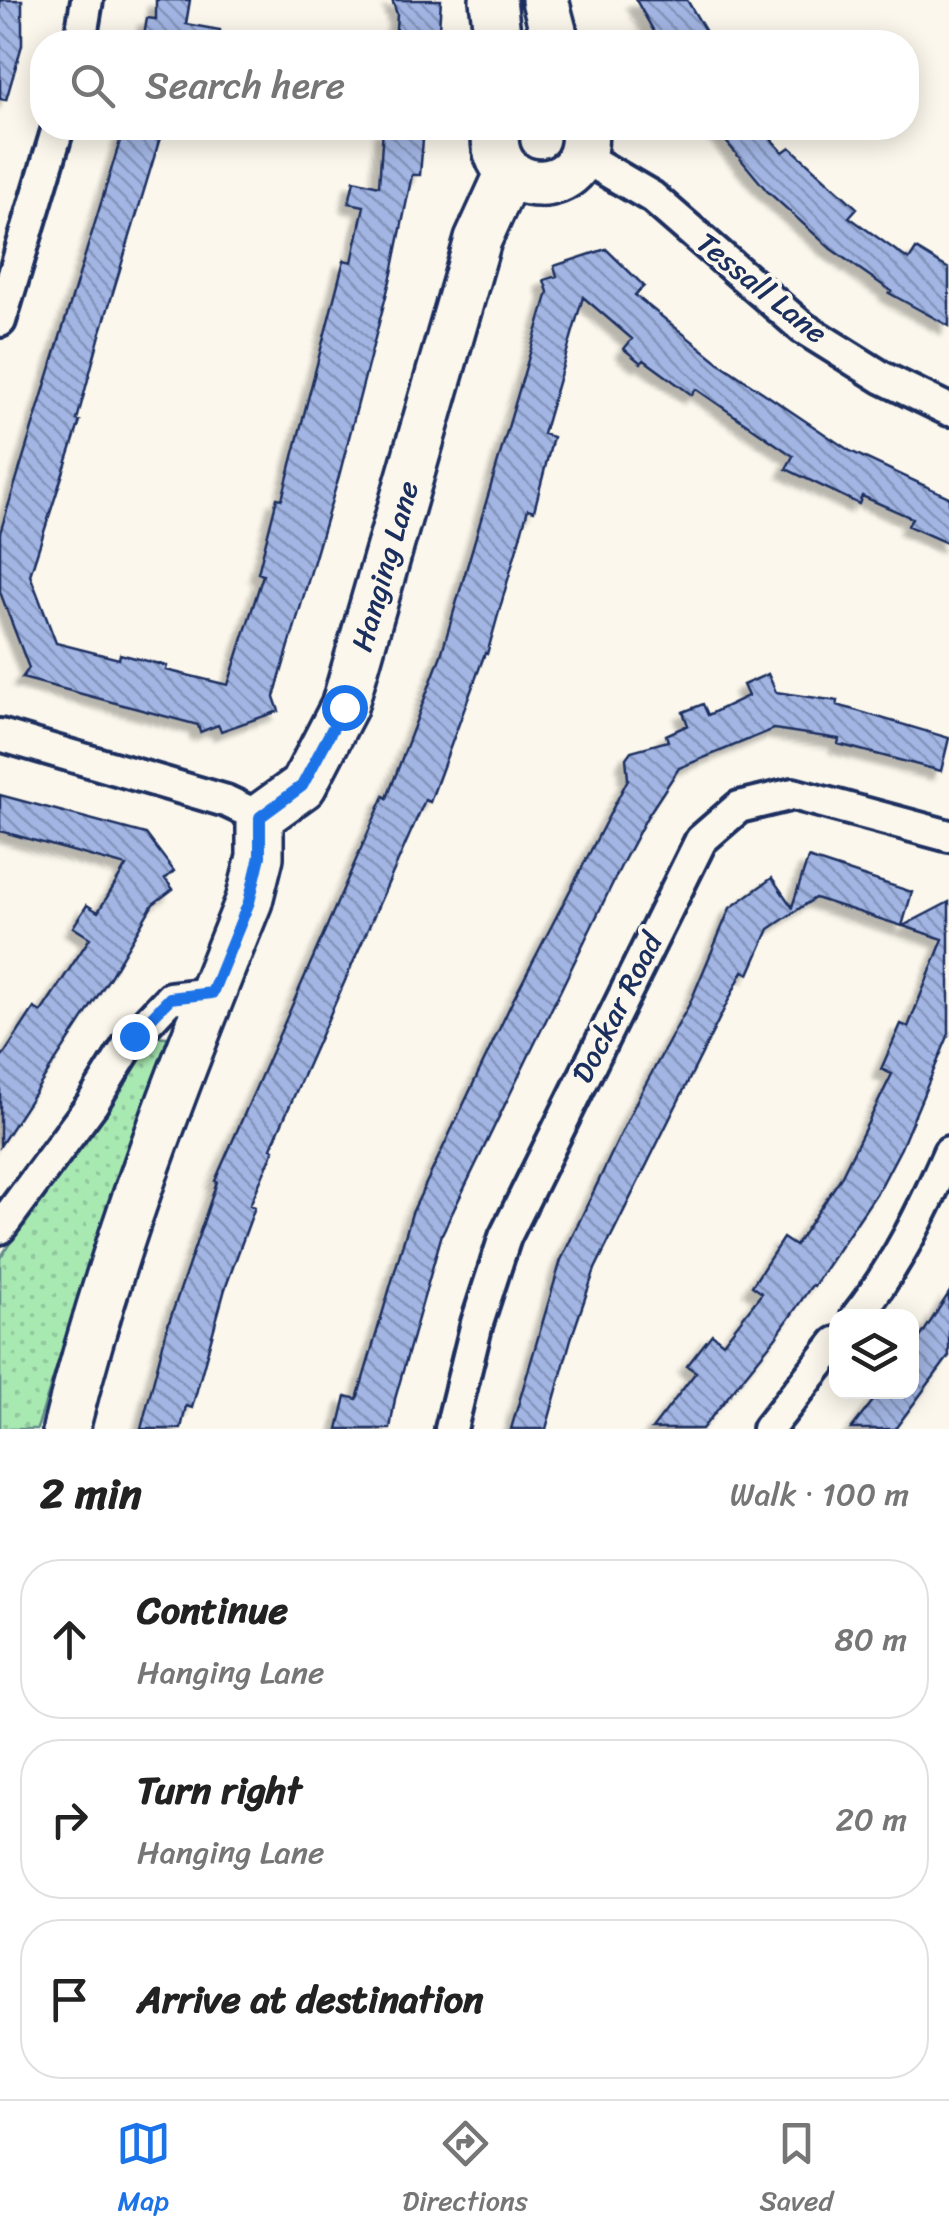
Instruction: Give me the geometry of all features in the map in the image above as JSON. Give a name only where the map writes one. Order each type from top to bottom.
[{"type":"street","points":[[82,30],[88,0]]},
{"type":"street","points":[[494,0],[497,30]]},
{"type":"street","points":[[546,0],[553,30]]},
{"type":"street","points":[[0,321],[54,140]]},
{"type":"street","points":[[495,140],[509,172],[535,184],[550,182],[575,168],[583,142]]},
{"type":"street","name":"Tessall Lane","points":[[583,142],[652,196],[804,328],[883,378],[949,410]]},
{"type":"street","name":"Hanging Lane","points":[[260,817],[302,786],[344,707],[478,240],[509,172]]},
{"type":"street","points":[[0,735],[226,801],[260,817],[260,856],[249,902],[144,1171],[84,1354],[66,1429]]},
{"type":"street","name":"Dockar Road","points":[[450,1429],[477,1323],[505,1236],[701,840],[739,808],[793,794],[949,836]]},
{"type":"street","points":[[0,1228],[92,1104],[134,1036],[170,998],[212,993]]},
{"type":"street","points":[[863,1309],[876,1293],[927,1202],[949,1152]]},
{"type":"street","points":[[768,1429],[829,1352]]},
{"type":"green space","points":[[150,1036],[167,1037],[162,1066],[81,1290],[37,1429],[0,1429],[0,1258]]},
{"type":"building","points":[[0,0],[22,0],[22,45],[6,100],[0,99]]},
{"type":"building","points":[[156,0],[190,0],[186,24],[220,30],[145,30],[147,18],[156,19]]},
{"type":"building","points":[[392,0],[441,0],[439,30],[396,30],[397,14]]},
{"type":"building","points":[[636,0],[687,0],[705,30],[653,30]]},
{"type":"building","points":[[120,140],[159,140],[100,335],[77,420],[80,421],[30,575],[56,643],[119,659],[120,654],[228,685],[263,575],[258,573],[277,498],[282,499],[344,260],[352,262],[364,206],[349,203],[354,180],[379,186],[382,140],[423,140],[420,175],[412,175],[392,273],[339,476],[274,697],[279,711],[221,731],[218,725],[200,732],[198,725],[22,678],[29,668],[0,592],[0,533]]},
{"type":"building","points":[[725,140],[772,140],[783,152],[790,147],[857,208],[849,217],[909,260],[916,249],[949,269],[949,326],[889,293],[831,249],[767,191]]},
{"type":"building","points":[[606,249],[644,286],[635,295],[722,365],[850,451],[949,497],[949,544],[908,526],[912,518],[862,496],[859,504],[786,469],[793,456],[696,389],[692,395],[644,360],[641,363],[624,349],[632,339],[583,297],[543,434],[553,437],[534,511],[528,509],[487,654],[430,802],[425,800],[271,1148],[274,1150],[250,1205],[255,1207],[225,1289],[192,1408],[186,1406],[181,1429],[141,1429],[168,1325],[215,1181],[384,796],[387,798],[441,655],[548,292],[544,280],[557,276],[554,266]]},
{"type":"building","points":[[768,674],[776,692],[838,701],[837,705],[949,738],[941,771],[838,744],[839,739],[774,729],[679,768],[622,864],[442,1234],[390,1429],[338,1429],[346,1396],[357,1399],[412,1213],[513,1000],[628,779],[626,758],[631,751],[668,741],[666,735],[688,725],[683,712],[703,704],[708,715],[748,696],[743,685]]},
{"type":"building","points":[[0,795],[146,834],[174,871],[165,879],[173,889],[153,904],[0,1146],[0,1060],[34,1008],[41,1012],[90,938],[73,927],[87,905],[98,912],[126,866],[0,831]]},
{"type":"building","points":[[808,858],[912,892],[902,926],[815,898],[769,929],[749,974],[743,971],[595,1269],[546,1429],[511,1429],[561,1260],[638,1098],[690,1003],[730,908],[772,878],[792,907]]},
{"type":"building","points":[[949,902],[949,1034],[880,1188],[814,1286],[702,1429],[652,1429],[696,1372],[687,1366],[712,1334],[723,1343],[762,1293],[752,1286],[783,1238],[795,1246],[840,1179],[892,1074],[881,1069],[901,1024],[908,1027],[943,939],[903,926]]},
{"type":"building","points":[[949,1293],[949,1356],[919,1397],[919,1339]]},
{"type":"building","points":[[875,1399],[917,1399],[895,1429],[851,1429]]},
{"type":"route","points":[[134,1036],[170,998],[212,993],[249,902],[260,856],[260,817],[302,786],[344,707]]}]
